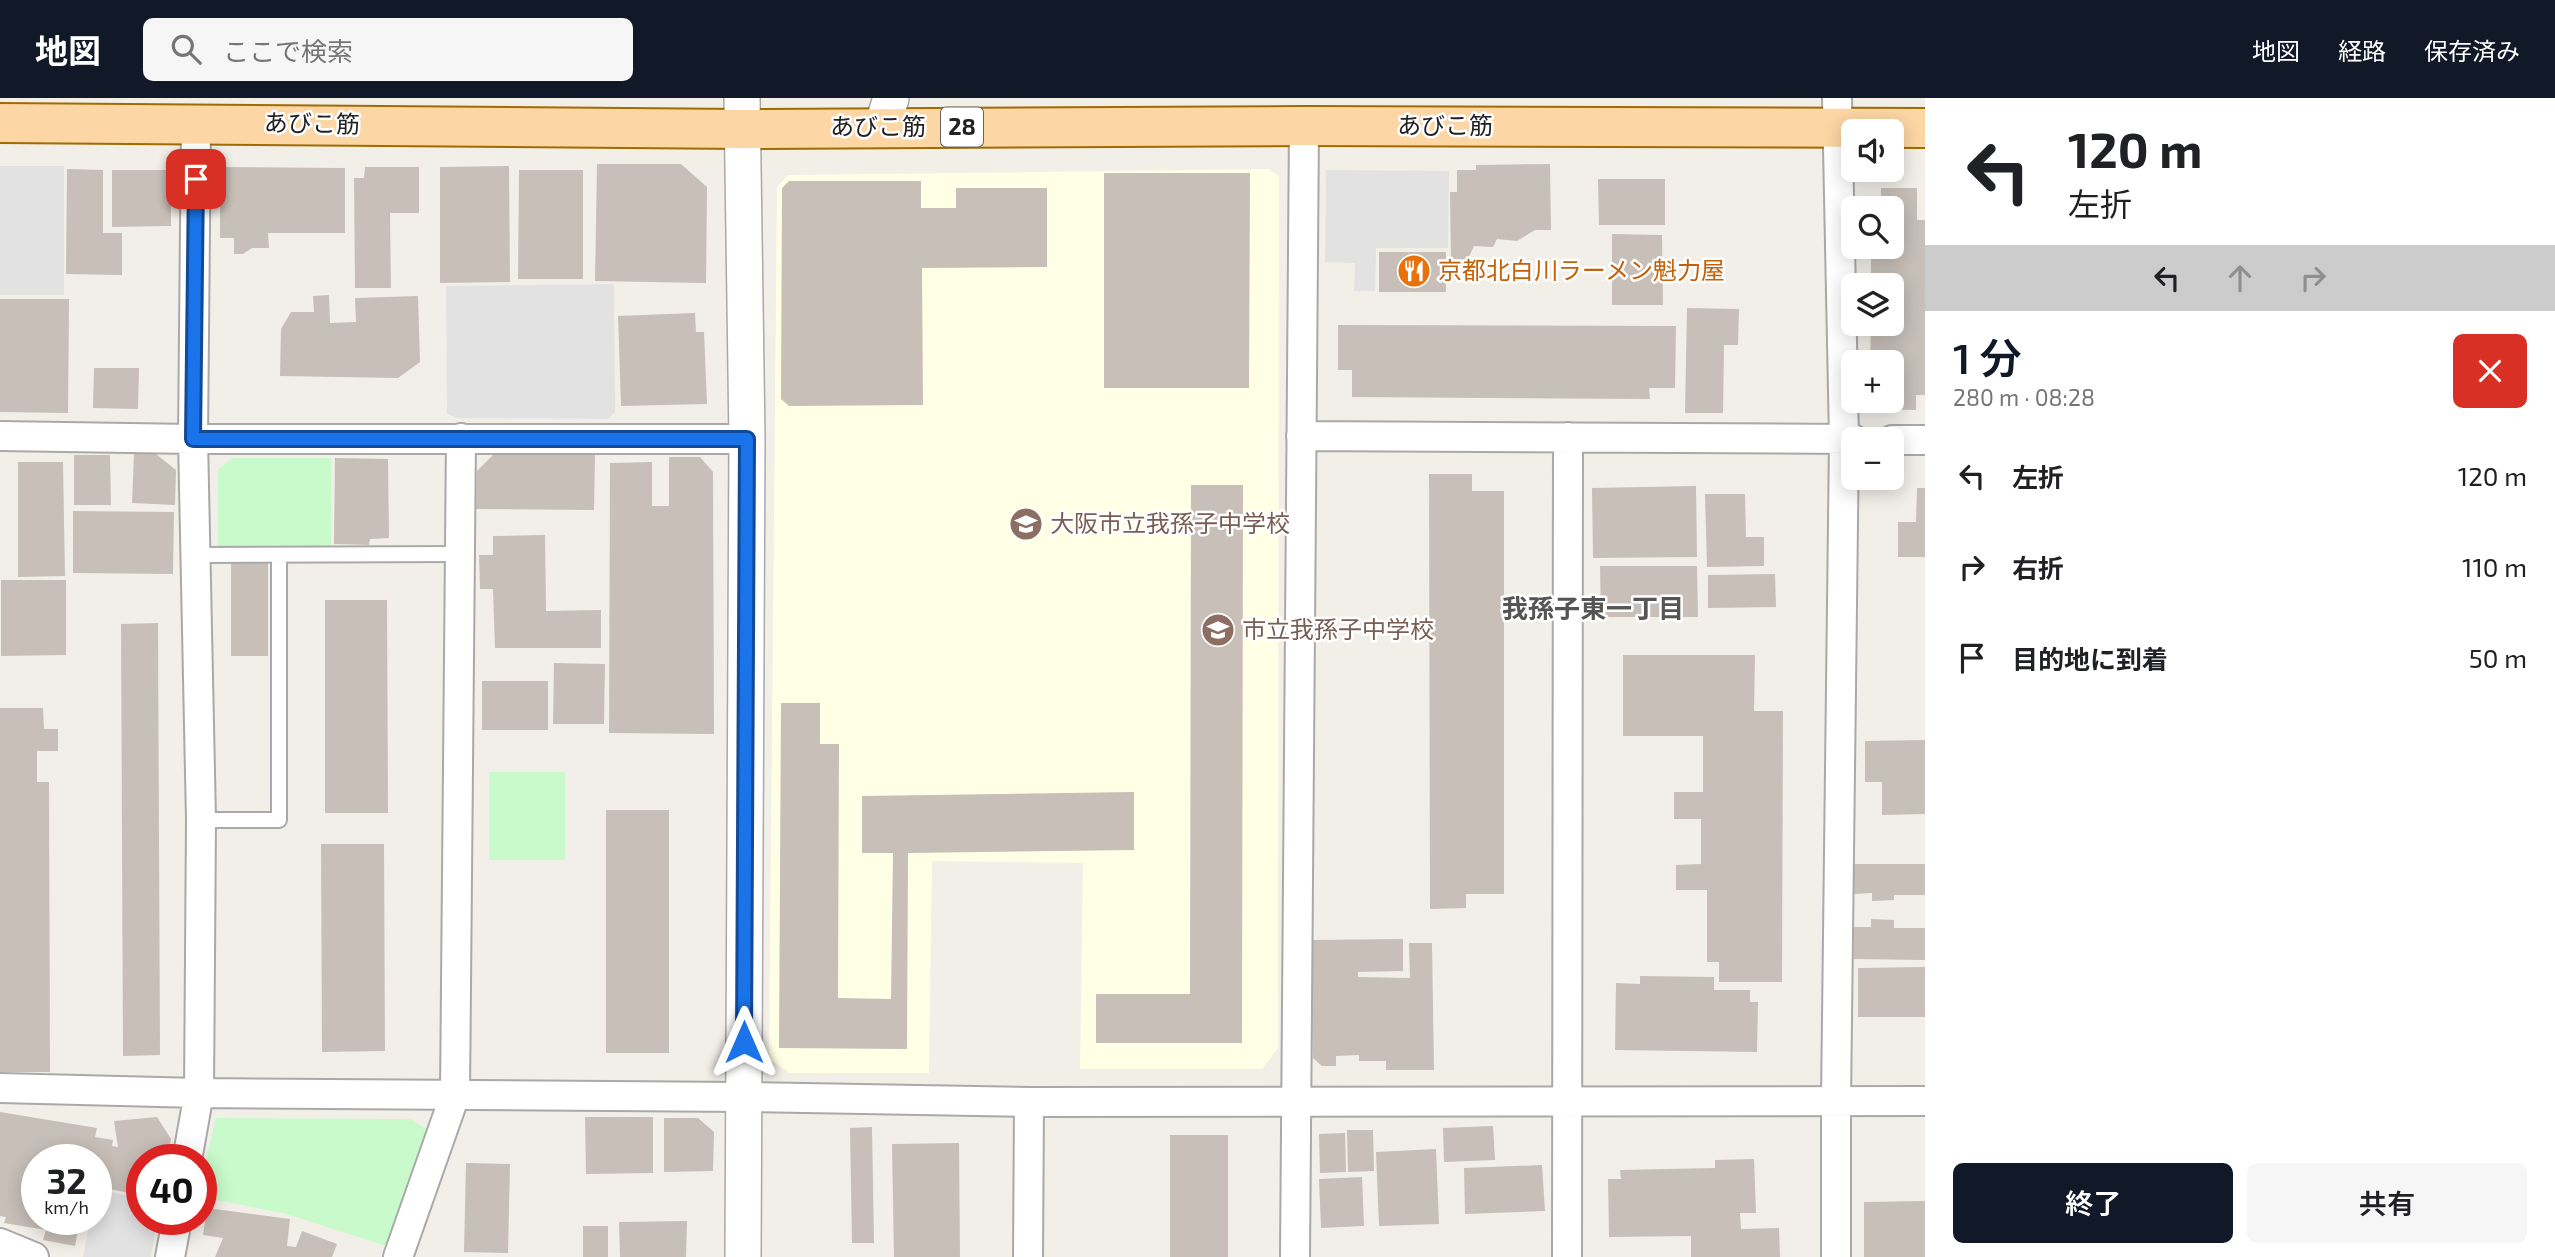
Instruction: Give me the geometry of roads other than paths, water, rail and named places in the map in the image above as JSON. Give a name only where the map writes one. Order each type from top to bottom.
[{"type":"main road","name":"あびこ筋","points":[[0,123],[887,112],[1304,126],[1837,113],[1925,128]]},
{"type":"street","points":[[742,113],[747,439],[743,1257]]},
{"type":"street","points":[[1837,113],[1849,427]]},
{"type":"street","points":[[190,1144],[199,1093],[201,820],[193,439],[196,122]]},
{"type":"street","points":[[1296,1257],[1304,126]]},
{"type":"street","points":[[0,436],[193,439],[747,439]]},
{"type":"street","points":[[1301,436],[1841,439]]},
{"type":"street","points":[[1567,1257],[1568,437]]},
{"type":"street","points":[[398,1257],[455,1095],[461,439]]},
{"type":"street","points":[[1904,440],[1925,440]]},
{"type":"street","points":[[1836,1257],[1836,1101],[1848,490]]},
{"type":"street","points":[[0,1088],[199,1093],[1029,1102],[1925,1101]]},
{"type":"street","points":[[1028,1257],[1029,1102]]},
{"type":"street","points":[[170,1257],[174,1235]]},
{"type":"street","points":[[0,1243],[34,1257]]},
{"type":"lane","points":[[197,555],[460,554]]},
{"type":"lane","points":[[201,820],[279,820],[279,555]]},
{"type":"place","name":"京都北白川ラーメン魁力屋","points":[[1414,271]]},
{"type":"place","name":"大阪市立我孫子中学校","points":[[1026,524]]},
{"type":"place","name":"市立我孫子中学校","points":[[1218,630]]},
{"type":"district","name":"我孫子東一丁目","points":[[1593,609]]}]
